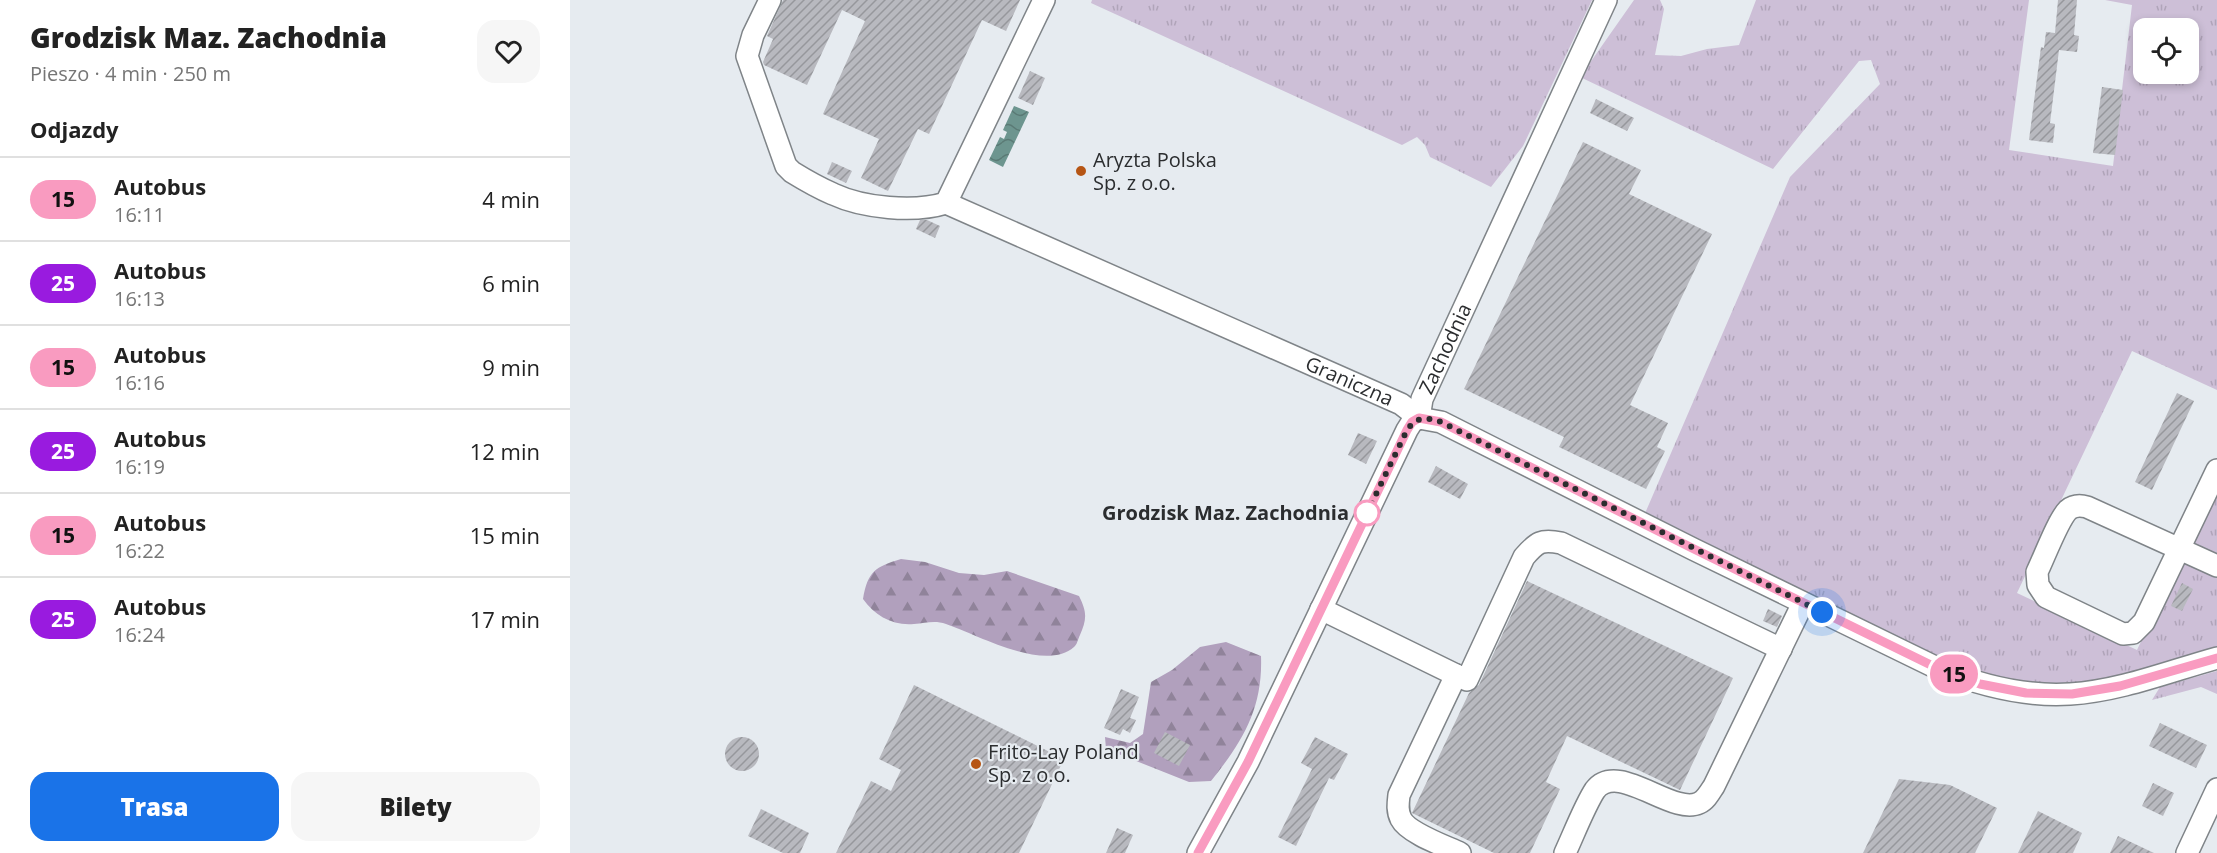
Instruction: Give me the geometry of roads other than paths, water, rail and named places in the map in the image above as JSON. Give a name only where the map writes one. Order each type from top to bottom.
[{"type":"street","points":[[770,0],[747,56],[786,166],[792,172],[833,194],[873,205],[915,209],[931,208],[946,203],[1044,0]]},
{"type":"street","name":"Zachodnia","points":[[1198,853],[1248,762],[1407,430],[1412,422],[1419,418],[1422,399],[1606,0]]},
{"type":"street","name":"Graniczna","points":[[946,203],[1401,405],[1419,418],[1441,422],[1803,603],[1937,668],[1980,684],[2026,693],[2072,694],[2096,691],[2217,658]]},
{"type":"street","points":[[2217,470],[2179,549],[2144,622],[2139,628],[2127,635],[2046,597],[2037,579],[2037,572],[2064,516],[2080,505],[2179,549],[2217,566]]},
{"type":"street","points":[[1321,609],[1467,680],[1524,557],[1535,545],[1546,540],[1561,543],[1781,649]]},
{"type":"street","points":[[1565,853],[1596,789],[1608,782],[1626,783],[1684,805],[1699,804],[1707,798],[1803,603]]},
{"type":"street","points":[[1456,675],[1399,795],[1397,808],[1401,820],[1410,828],[1460,853]]},
{"type":"street","points":[[2187,853],[2217,789]]},
{"type":"water","points":[[1014,106],[1029,112],[1003,167],[989,160],[1000,137],[1004,139],[1007,132],[1003,130]]},
{"type":"place","name":"Aryzta Polska Sp. z o.o.","points":[[1081,171]]},
{"type":"place","name":"Grodzisk Maz. Zachodnia","points":[[1367,513]]},
{"type":"place","name":"Frito-Lay Poland Sp. z o.o.","points":[[976,764]]}]
